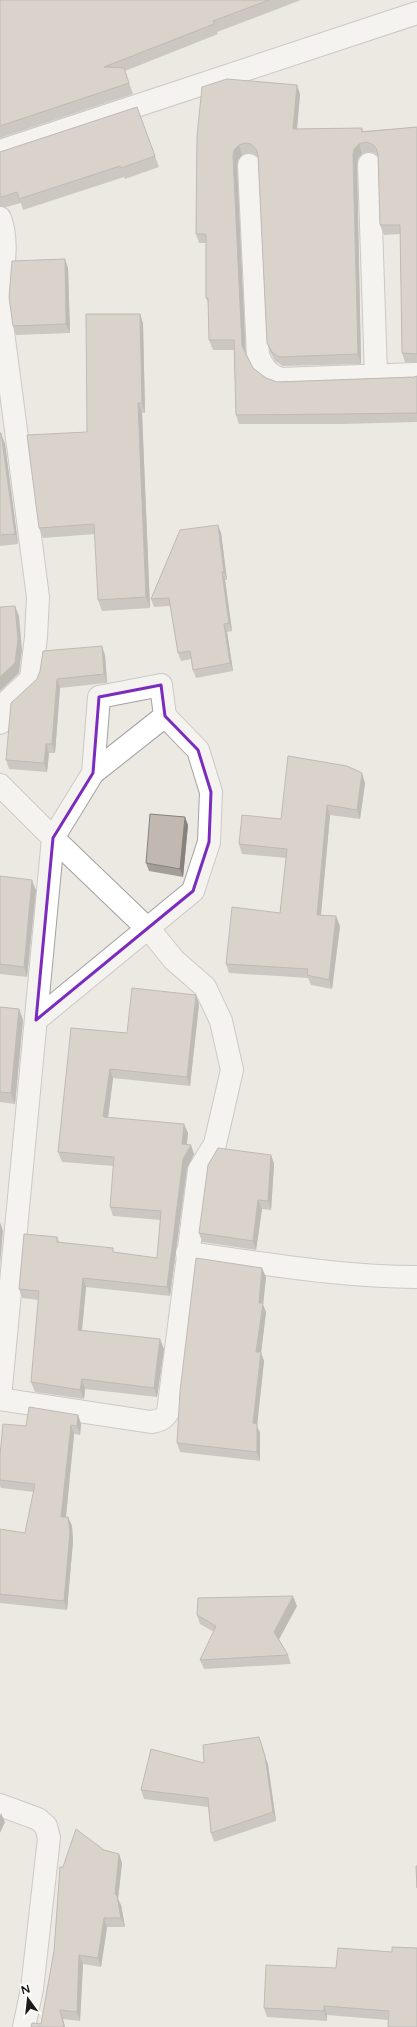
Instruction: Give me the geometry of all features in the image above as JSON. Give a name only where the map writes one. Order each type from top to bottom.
[{"type":"street","points":[[0,151],[417,13]]},
{"type":"street","points":[[369,164],[376,375]]},
{"type":"street","points":[[249,165],[258,355],[262,367],[270,374],[280,379],[417,374]]},
{"type":"street","points":[[0,218],[4,229],[5,239],[0,303]]},
{"type":"street","points":[[0,309],[38,597],[36,637],[31,679],[1,707],[0,723]]},
{"type":"street","points":[[36,1020],[146,928],[193,891],[209,842],[211,792],[198,750],[165,716],[161,685],[100,697],[93,773]]},
{"type":"street","points":[[0,785],[53,838],[146,928],[174,960],[204,987],[221,1021],[232,1070],[215,1144],[199,1170],[187,1253],[168,1412],[165,1418],[158,1421],[151,1422],[0,1399],[8,1222],[36,1020],[53,838],[93,773],[165,716]]},
{"type":"street","points":[[187,1253],[280,1265],[318,1272],[417,1277]]},
{"type":"street","points":[[0,1805],[38,1819],[46,1826],[49,1838],[32,1989],[24,2027]]},
{"type":"highlighted area","points":[[161,685],[165,716],[198,750],[211,792],[209,842],[193,891],[36,1020],[53,838],[93,773],[99,697]]},
{"type":"building","points":[[0,0],[269,0],[213,21],[214,24],[104,67],[124,68],[129,83],[0,126]]},
{"type":"building","points":[[227,79],[297,85],[293,129],[362,128],[362,132],[417,127],[417,354],[402,353],[400,225],[380,225],[378,154],[376,148],[372,144],[366,142],[359,144],[354,149],[353,155],[358,354],[279,357],[272,352],[267,343],[258,155],[256,149],[251,144],[245,143],[239,145],[234,150],[233,156],[242,346],[253,368],[266,378],[277,382],[417,376],[417,413],[236,415],[234,340],[209,340],[208,298],[206,298],[206,234],[196,234],[197,136],[202,87]]},
{"type":"building","points":[[137,107],[155,156],[19,199],[17,192],[2,197],[0,196],[0,152]]},
{"type":"building","points":[[65,259],[66,324],[13,326],[9,297],[12,261]]},
{"type":"building","points":[[86,314],[140,314],[142,403],[138,403],[146,597],[98,600],[94,524],[39,528],[27,435],[87,432]]},
{"type":"building","points":[[1,433],[15,534],[0,535]]},
{"type":"building","points":[[218,525],[224,572],[222,572],[229,623],[224,624],[230,663],[193,670],[190,651],[178,653],[169,598],[151,599],[180,530]]},
{"type":"building","points":[[15,606],[18,639],[15,663],[0,677],[0,607]]},
{"type":"building","points":[[102,646],[104,674],[57,679],[52,744],[46,744],[44,763],[6,760],[11,703],[37,679],[40,671],[43,651]]},
{"type":"building","points":[[288,756],[347,766],[362,773],[357,810],[327,805],[317,915],[336,916],[329,980],[307,975],[308,969],[226,964],[232,907],[280,913],[287,849],[239,844],[242,815],[281,819]]},
{"type":"building","points":[[150,814],[185,817],[180,869],[146,863]]},
{"type":"building","points":[[0,876],[32,880],[24,967],[0,964]]},
{"type":"building","points":[[132,988],[196,995],[187,1077],[110,1069],[103,1116],[184,1124],[182,1144],[191,1145],[183,1159],[167,1287],[83,1278],[78,1330],[160,1339],[154,1388],[82,1379],[80,1390],[31,1382],[39,1291],[19,1289],[24,1234],[57,1237],[57,1242],[113,1248],[113,1252],[157,1258],[161,1211],[110,1207],[114,1157],[58,1152],[71,1028],[127,1033]]},
{"type":"building","points":[[0,1007],[19,1009],[11,1093],[0,1092]]},
{"type":"building","points":[[218,1148],[271,1155],[268,1201],[258,1200],[253,1241],[199,1233],[208,1165]]},
{"type":"building","points":[[196,1258],[262,1268],[259,1303],[263,1303],[256,1352],[261,1352],[253,1423],[257,1424],[257,1452],[177,1443],[180,1391]]},
{"type":"building","points":[[29,1407],[78,1415],[77,1426],[71,1425],[61,1517],[68,1517],[70,1532],[64,1601],[0,1594],[0,1529],[25,1533],[35,1484],[0,1480],[0,1455],[3,1424],[26,1426]]},
{"type":"building","points":[[293,1596],[274,1632],[288,1655],[200,1660],[216,1626],[197,1615],[198,1598]]},
{"type":"building","points":[[259,1737],[265,1756],[273,1812],[211,1833],[208,1798],[141,1790],[151,1749],[204,1763],[203,1745]]},
{"type":"building","points":[[76,1829],[104,1850],[119,1854],[115,1894],[117,1896],[121,1918],[104,1918],[98,1958],[79,1955],[77,2012],[60,2010],[64,2027],[31,2027],[32,2023],[41,2024],[54,1951],[60,1867],[63,1867]]},
{"type":"building","points":[[416,1866],[417,1866],[417,1888]]},
{"type":"building","points":[[392,1947],[417,1948],[417,2027],[388,2027],[389,2011],[324,2006],[324,2011],[264,2008],[266,1965],[336,1968],[338,1948],[392,1952]]}]
